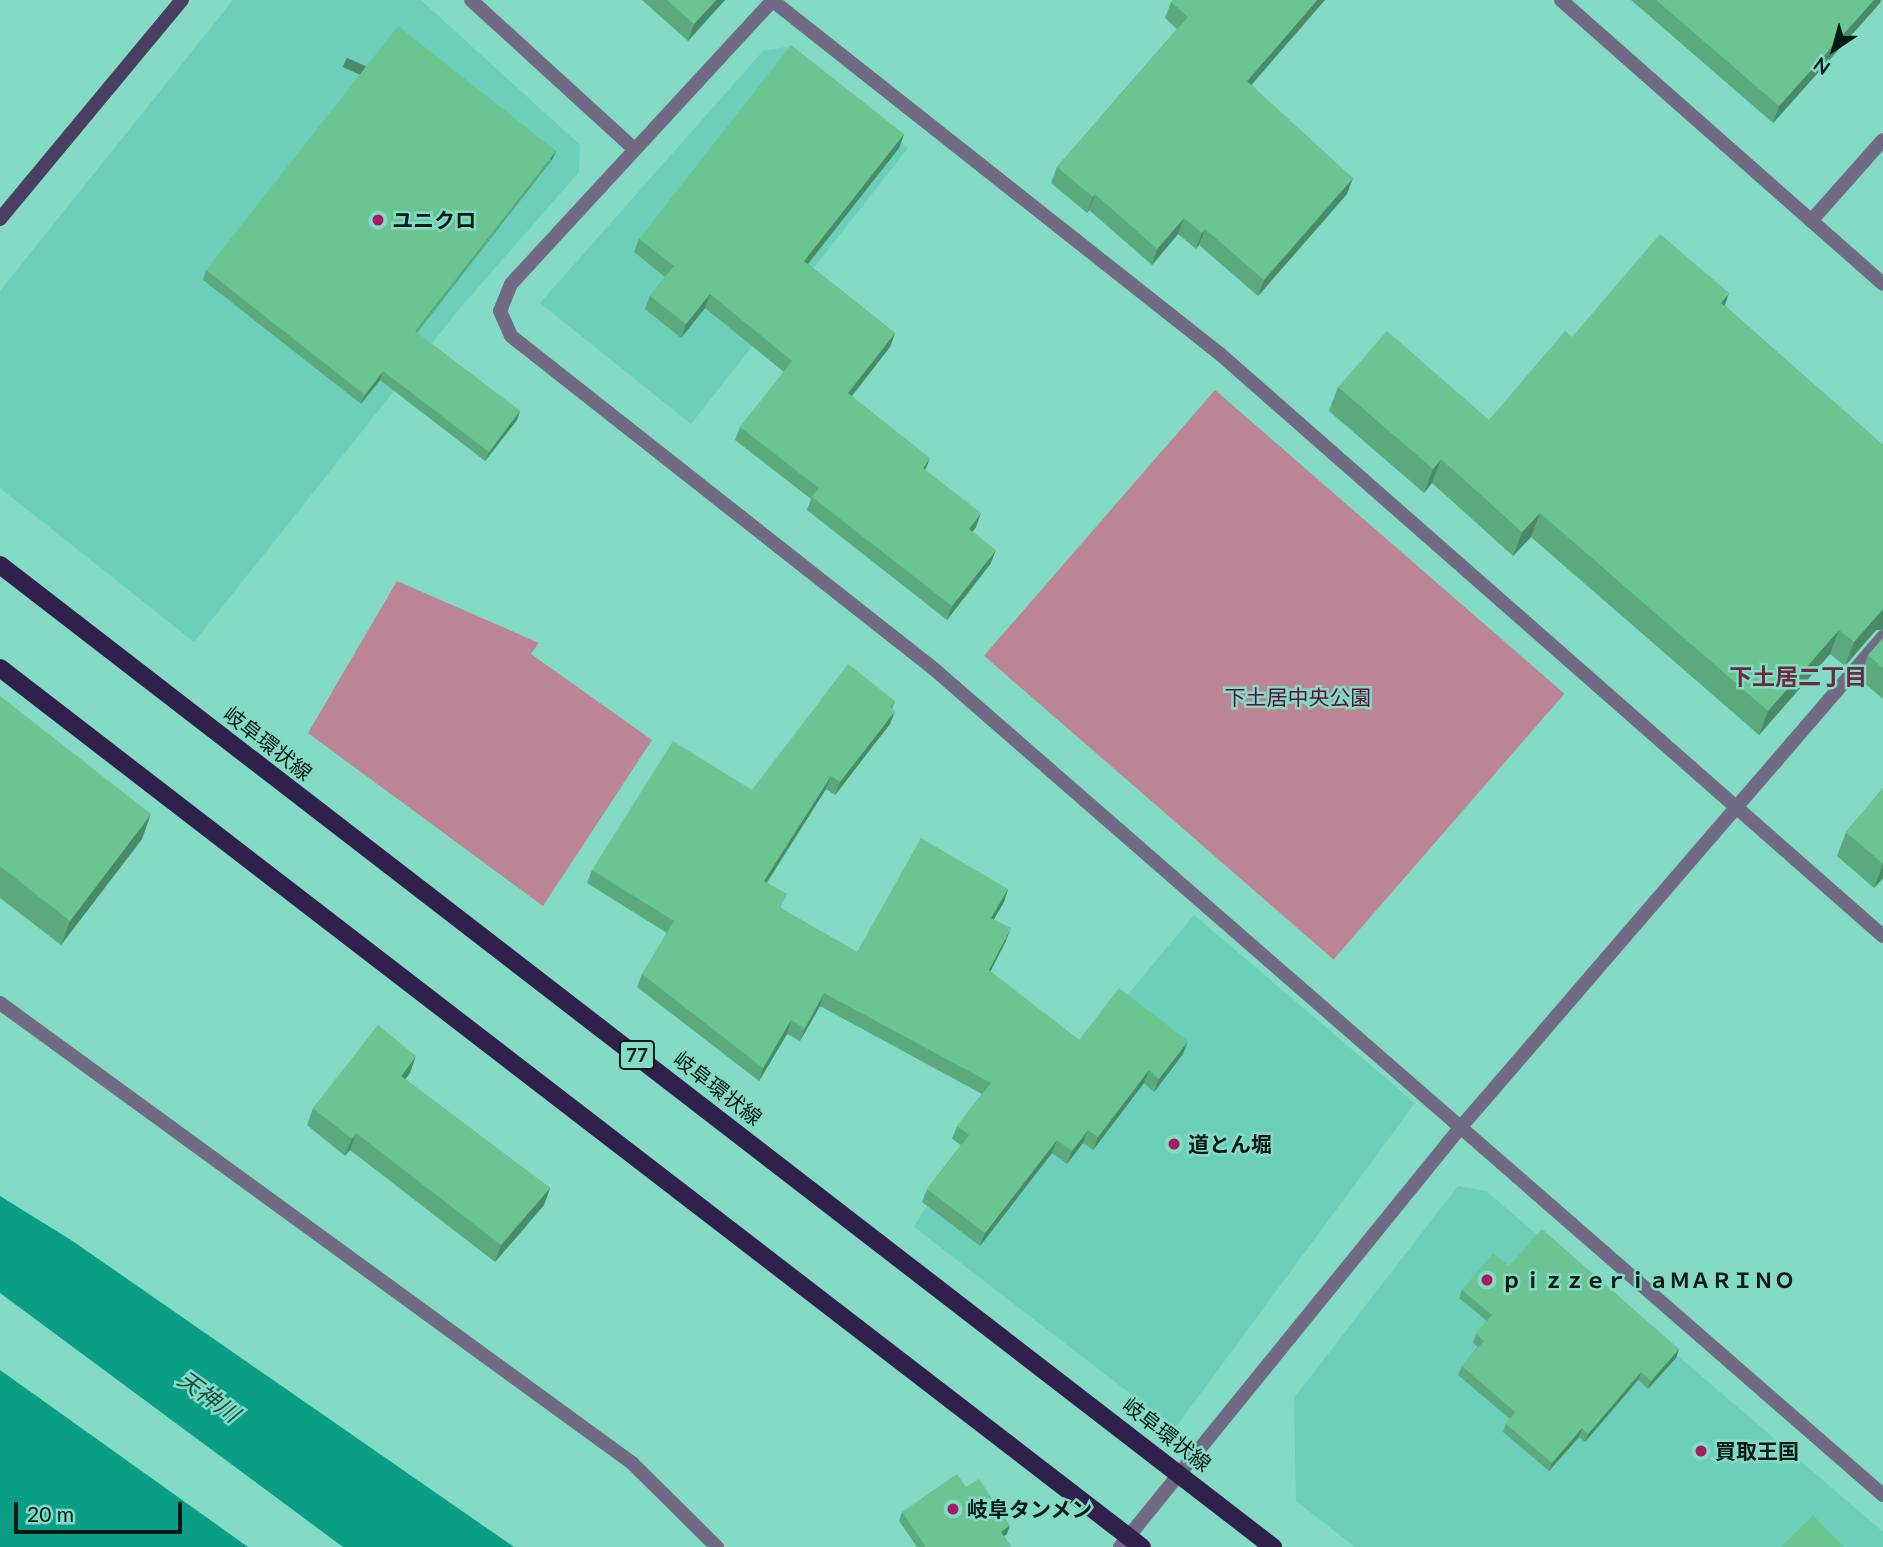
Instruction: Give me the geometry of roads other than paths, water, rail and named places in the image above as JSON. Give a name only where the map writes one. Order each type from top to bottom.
[{"type":"main road","name":"岐阜環状線","points":[[0,565],[1178,1471],[1273,1547]]},
{"type":"main road","points":[[0,668],[1130,1543]]},
{"type":"street","points":[[0,219],[181,0]]},
{"type":"street","points":[[471,0],[634,149]]},
{"type":"street","points":[[1883,936],[1220,354],[773,0],[511,284],[500,311],[511,336],[934,669],[1883,1495]]},
{"type":"street","points":[[1561,0],[1883,284]]},
{"type":"street","points":[[1811,221],[1883,140]]},
{"type":"street","points":[[1130,1543],[1178,1471],[1460,1128],[1883,637]]},
{"type":"street","points":[[0,1003],[632,1463],[717,1547]]},
{"type":"water","name":"天神川","points":[[0,1196],[71,1240],[514,1547],[343,1547],[0,1293]]},
{"type":"water","points":[[0,1370],[248,1547],[0,1547]]},
{"type":"place","name":"ユニクロ","points":[[378,220]]},
{"type":"place","name":"道とん堀","points":[[1174,1144]]},
{"type":"place","name":"ｐｉｚｚｅｒｉａＭＡＲＩＮＯ","points":[[1487,1280]]},
{"type":"place","name":"買取王国","points":[[1701,1451]]},
{"type":"place","name":"岐阜タンメン","points":[[953,1509]]},
{"type":"district","name":"下土居二丁目","points":[[1798,676]]},
{"type":"park label","name":"下土居中央公園","points":[[1298,697]]}]
